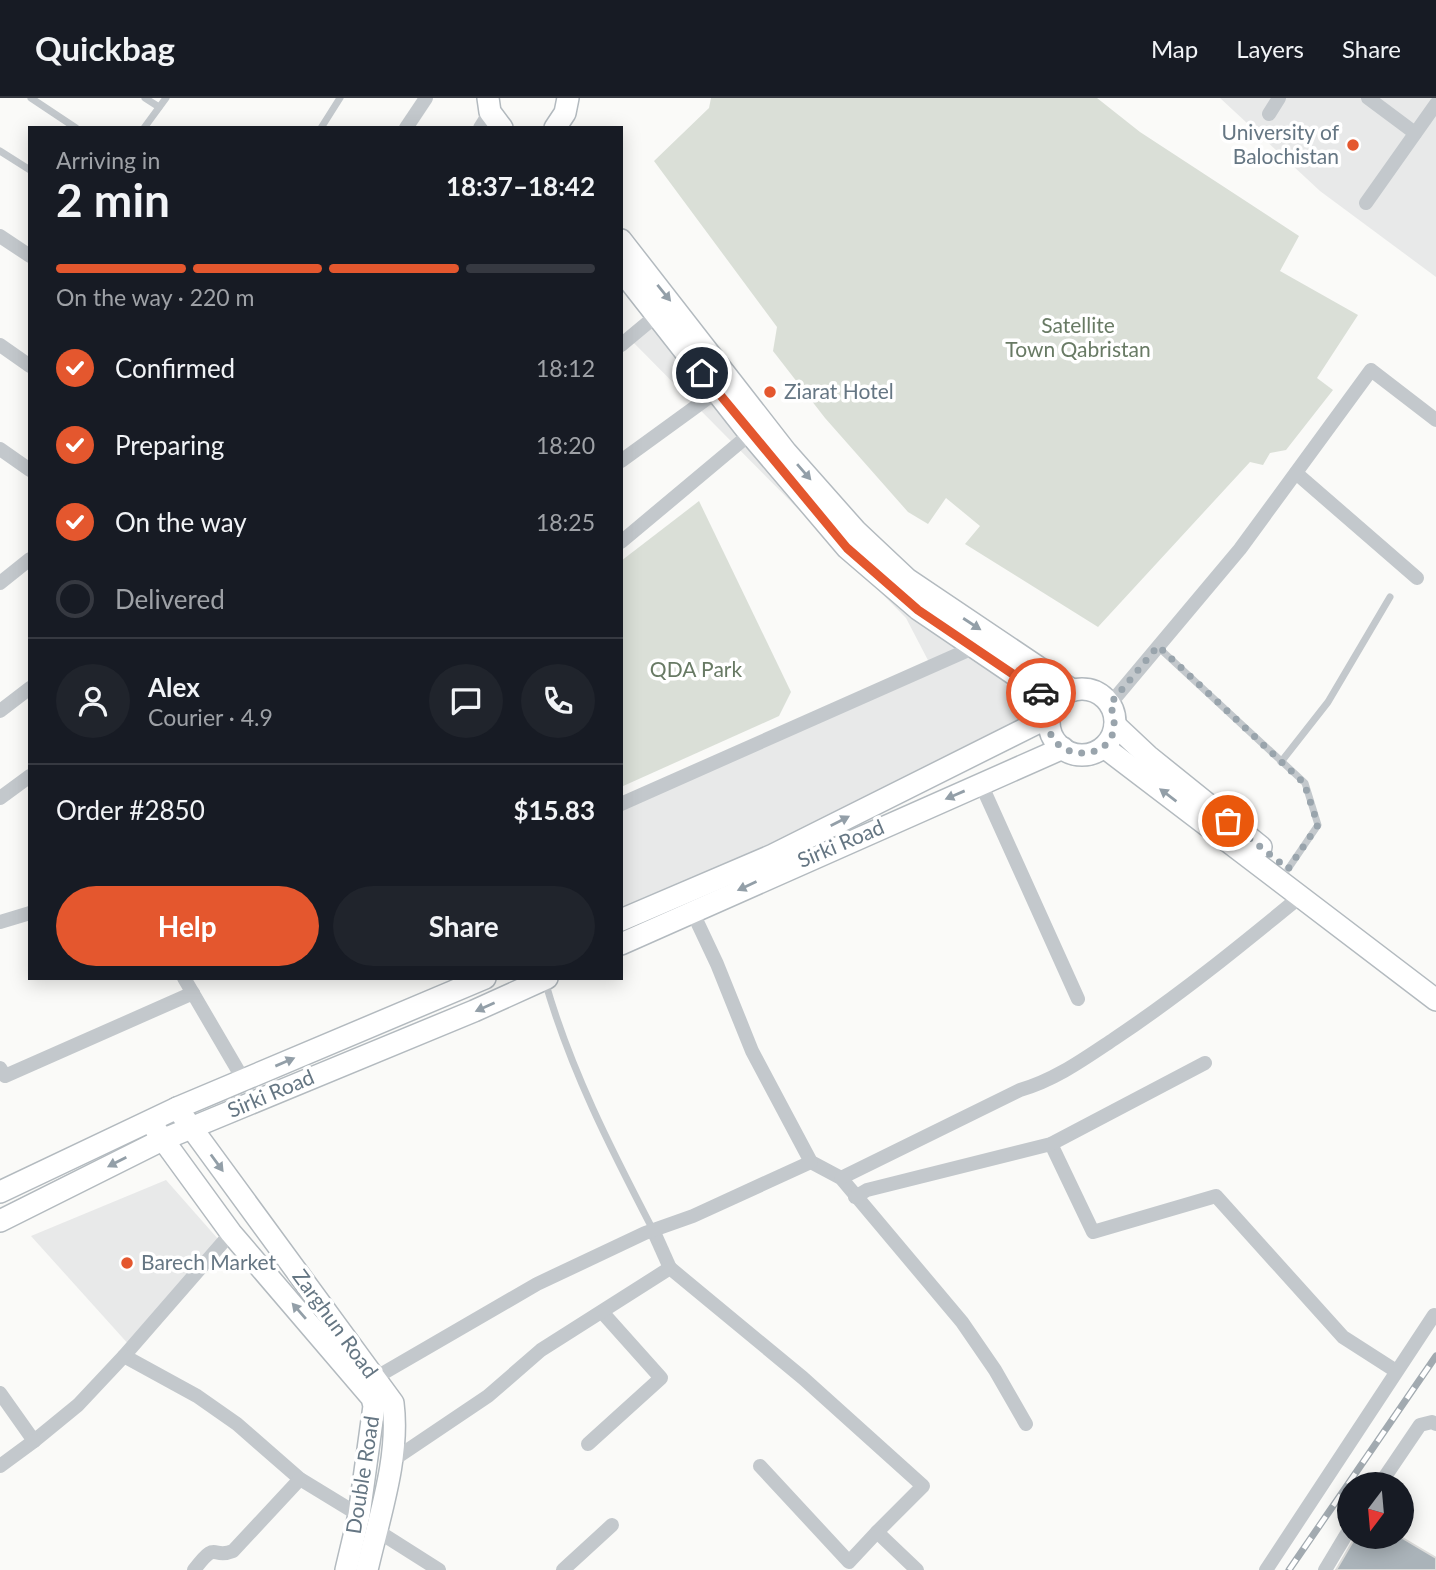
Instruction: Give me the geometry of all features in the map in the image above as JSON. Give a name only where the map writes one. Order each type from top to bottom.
[{"type":"main road","points":[[556,126],[565,113],[568,98]]},
{"type":"main road","points":[[623,243],[786,452],[856,531],[907,579],[1059,703]]},
{"type":"main road","points":[[623,272],[750,434],[847,548],[918,610],[1059,703]]},
{"type":"main road","points":[[1059,703],[1093,691],[1147,756],[1436,985]]},
{"type":"main road","points":[[1059,703],[1051,734],[1063,748],[1083,755],[1104,747]]},
{"type":"main road","name":"Sirki Road","points":[[623,919],[773,855],[1059,703]]},
{"type":"main road","points":[[1104,747],[1112,715]]},
{"type":"main road","points":[[1104,747],[1436,1000]]},
{"type":"main road","name":"Sirki Road","points":[[623,943],[1063,748]]},
{"type":"main road","name":"Sirki Road","points":[[0,1192],[157,1131],[191,1128],[544,980]]},
{"type":"main road","name":"Sirki Road","points":[[0,1221],[157,1131],[177,1108],[459,983]]},
{"type":"main road","name":"Zarghun Road","points":[[177,1108],[370,1381],[393,1403],[396,1425],[368,1570]]},
{"type":"main road","name":"Double Road","points":[[157,1131],[231,1233],[370,1381],[374,1406],[359,1515],[346,1570]]},
{"type":"street","points":[[407,126],[426,98]]},
{"type":"street","points":[[1269,114],[1279,98]]},
{"type":"street","points":[[1368,98],[1415,133]]},
{"type":"street","points":[[1366,203],[1436,104]]},
{"type":"street","points":[[0,236],[28,255]]},
{"type":"street","points":[[623,343],[657,315]]},
{"type":"street","points":[[0,345],[28,365]]},
{"type":"street","points":[[1112,715],[1158,646],[1240,549],[1371,370],[1436,420]]},
{"type":"street","points":[[623,460],[716,392]]},
{"type":"street","points":[[623,540],[750,434]]},
{"type":"street","points":[[2,453],[28,469]]},
{"type":"street","points":[[1296,473],[1417,578]]},
{"type":"street","points":[[0,583],[28,561]]},
{"type":"street","points":[[623,803],[975,647]]},
{"type":"street","points":[[0,710],[28,689]]},
{"type":"street","points":[[0,798],[28,777]]},
{"type":"street","points":[[981,783],[1078,999]]},
{"type":"street","points":[[841,1178],[1020,1090],[1043,1083],[1085,1058],[1180,995],[1301,895]]},
{"type":"street","points":[[692,911],[717,964],[752,1051],[811,1162],[841,1178],[962,1322],[995,1370],[1026,1424]]},
{"type":"street","points":[[0,922],[28,914]]},
{"type":"street","points":[[185,980],[243,1079]]},
{"type":"street","points":[[2,1074],[193,993]]},
{"type":"street","points":[[855,1197],[867,1190],[1051,1144],[1205,1063]]},
{"type":"street","points":[[1051,1144],[1093,1232],[1216,1196],[1343,1337],[1396,1371]]},
{"type":"street","points":[[370,1381],[537,1284],[653,1230],[693,1216],[811,1162]]},
{"type":"street","points":[[653,1230],[670,1268],[803,1378],[923,1486],[849,1562],[760,1466]]},
{"type":"street","points":[[0,1466],[78,1405],[231,1233]]},
{"type":"street","points":[[390,1462],[488,1396],[541,1350],[670,1268]]},
{"type":"street","points":[[588,1444],[661,1378],[602,1312]]},
{"type":"street","points":[[1266,1570],[1396,1371],[1434,1315],[1436,1317]]},
{"type":"street","points":[[124,1356],[197,1396],[237,1424],[300,1479],[359,1515]]},
{"type":"street","points":[[0,1393],[34,1441]]},
{"type":"street","points":[[1388,1472],[1420,1425],[1432,1422],[1436,1424]]},
{"type":"street","points":[[194,1570],[207,1552],[214,1550],[226,1554],[233,1551],[300,1479]]},
{"type":"street","points":[[563,1570],[612,1525]]},
{"type":"street","points":[[376,1530],[439,1570]]},
{"type":"street","points":[[877,1532],[917,1570]]},
{"type":"street","points":[[1325,1570],[1338,1549]]},
{"type":"lane","points":[[31,98],[73,126]]},
{"type":"lane","points":[[145,98],[159,107]]},
{"type":"lane","points":[[145,126],[166,98]]},
{"type":"lane","points":[[322,126],[340,98]]},
{"type":"lane","points":[[0,151],[28,169]]},
{"type":"lane","points":[[1281,762],[1328,702],[1390,597]]},
{"type":"lane","points":[[1158,646],[1304,783],[1318,825],[1288,869]]},
{"type":"lane","points":[[546,980],[556,1018],[596,1119],[653,1230]]},
{"type":"shaded area","name":"University of Balochistan","points":[[1220,98],[1436,98],[1436,277],[1320,191]]},
{"type":"shaded area","points":[[657,315],[750,434],[1053,703],[1048,715],[623,925],[623,803],[931,666],[906,618],[628,337]]},
{"type":"shaded area","name":"Barech Market","points":[[166,1180],[218,1239],[131,1347],[31,1236]]},
{"type":"green space","name":"Satellite Town Qabristan","points":[[711,98],[1097,98],[1140,132],[1299,236],[1280,271],[1358,315],[1317,378],[1333,390],[1286,450],[1270,453],[1263,465],[1250,462],[1098,627],[965,544],[980,526],[946,498],[928,524],[908,512],[825,418],[773,351],[777,327],[654,161],[709,108]]},
{"type":"green space","name":"QDA Park","points":[[699,501],[791,692],[779,716],[623,786],[623,559]]},
{"type":"building","points":[[1414,1545],[1436,1558],[1436,1570],[1336,1570],[1348,1549],[1414,1549]]},
{"type":"railway","points":[[1289,1570],[1436,1356]]},
{"type":"way so far","points":[[1041,693],[1055,702],[1049,717],[1049,726],[1056,742],[1076,754],[1097,751],[1104,747],[1111,737],[1115,725],[1110,704],[1158,646],[1304,783],[1318,825],[1288,869],[1228,821]]},
{"type":"place","name":"University of Balochistan","points":[[1353,145]]},
{"type":"place","name":"Ziarat Hotel","points":[[770,392]]},
{"type":"place","name":"Barech Market","points":[[127,1263]]},
{"type":"route","points":[[702,373],[847,548],[884,583],[918,610],[1041,693]]}]
